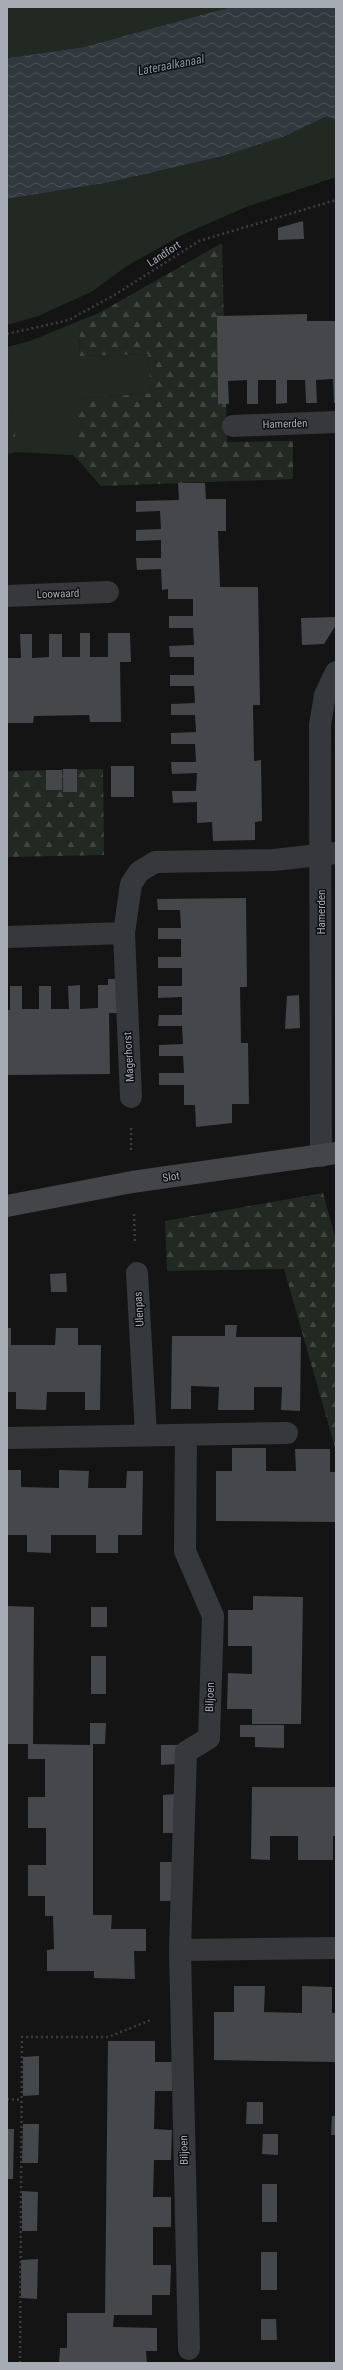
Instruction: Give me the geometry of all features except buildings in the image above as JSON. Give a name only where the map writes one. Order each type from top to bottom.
[{"type":"street","name":"Hamerden","points":[[233,426],[336,422]]},
{"type":"street","name":"Loowaard","points":[[7,596],[108,592]]},
{"type":"street","name":"Hamerden","points":[[329,1154],[329,853],[320,725],[326,695],[336,672]]},
{"type":"street","name":"Magerhorst","points":[[131,1097],[124,933],[131,884],[139,872],[155,862],[274,860],[329,853]]},
{"type":"street","points":[[7,938],[124,933]]},
{"type":"street","name":"Slot","points":[[7,1206],[132,1182],[329,1154]]},
{"type":"street","name":"Ulenpas","points":[[137,1273],[146,1435]]},
{"type":"street","points":[[7,1438],[287,1433]]},
{"type":"street","name":"Biljoen","points":[[186,1436],[185,1551],[213,1616],[209,1738],[186,1752],[180,1950],[189,2349]]},
{"type":"street","points":[[180,1950],[336,1948]]},
{"type":"path","name":"Landfort","points":[[7,334],[69,320],[116,294],[199,241],[336,200]]},
{"type":"path","name":"Magerhorst","points":[[131,1097],[132,1182]]},
{"type":"path","points":[[132,1182],[137,1273]]},
{"type":"path","points":[[20,2363],[22,2037],[108,2037],[181,2009]]},
{"type":"path","points":[[7,2099],[22,2100]]},
{"type":"green space","points":[[7,7],[230,7],[84,47],[7,58]]},
{"type":"green space","points":[[327,115],[336,119],[336,177],[246,207],[182,235],[127,266],[91,292],[38,316],[7,325],[7,199],[111,182],[219,157]]},
{"type":"green space","points":[[222,243],[227,442],[293,441],[293,479],[101,486],[79,461],[79,399],[151,393],[148,354],[80,356],[79,321],[99,313]]},
{"type":"green space","points":[[79,321],[80,356],[148,354],[151,393],[79,399],[79,461],[73,455],[15,452],[15,423],[7,401],[7,347],[30,341]]},
{"type":"green space","points":[[7,401],[15,423],[15,452],[7,455]]},
{"type":"green space","points":[[103,769],[104,855],[7,857],[7,771]]},
{"type":"green space","points":[[323,1193],[336,1240],[336,1451],[284,1269],[167,1271],[165,1221]]},
{"type":"water","name":"Lateraalkanaal","points":[[230,7],[336,7],[336,120],[327,116],[285,136],[219,157],[111,182],[7,199],[7,58],[84,47]]}]
